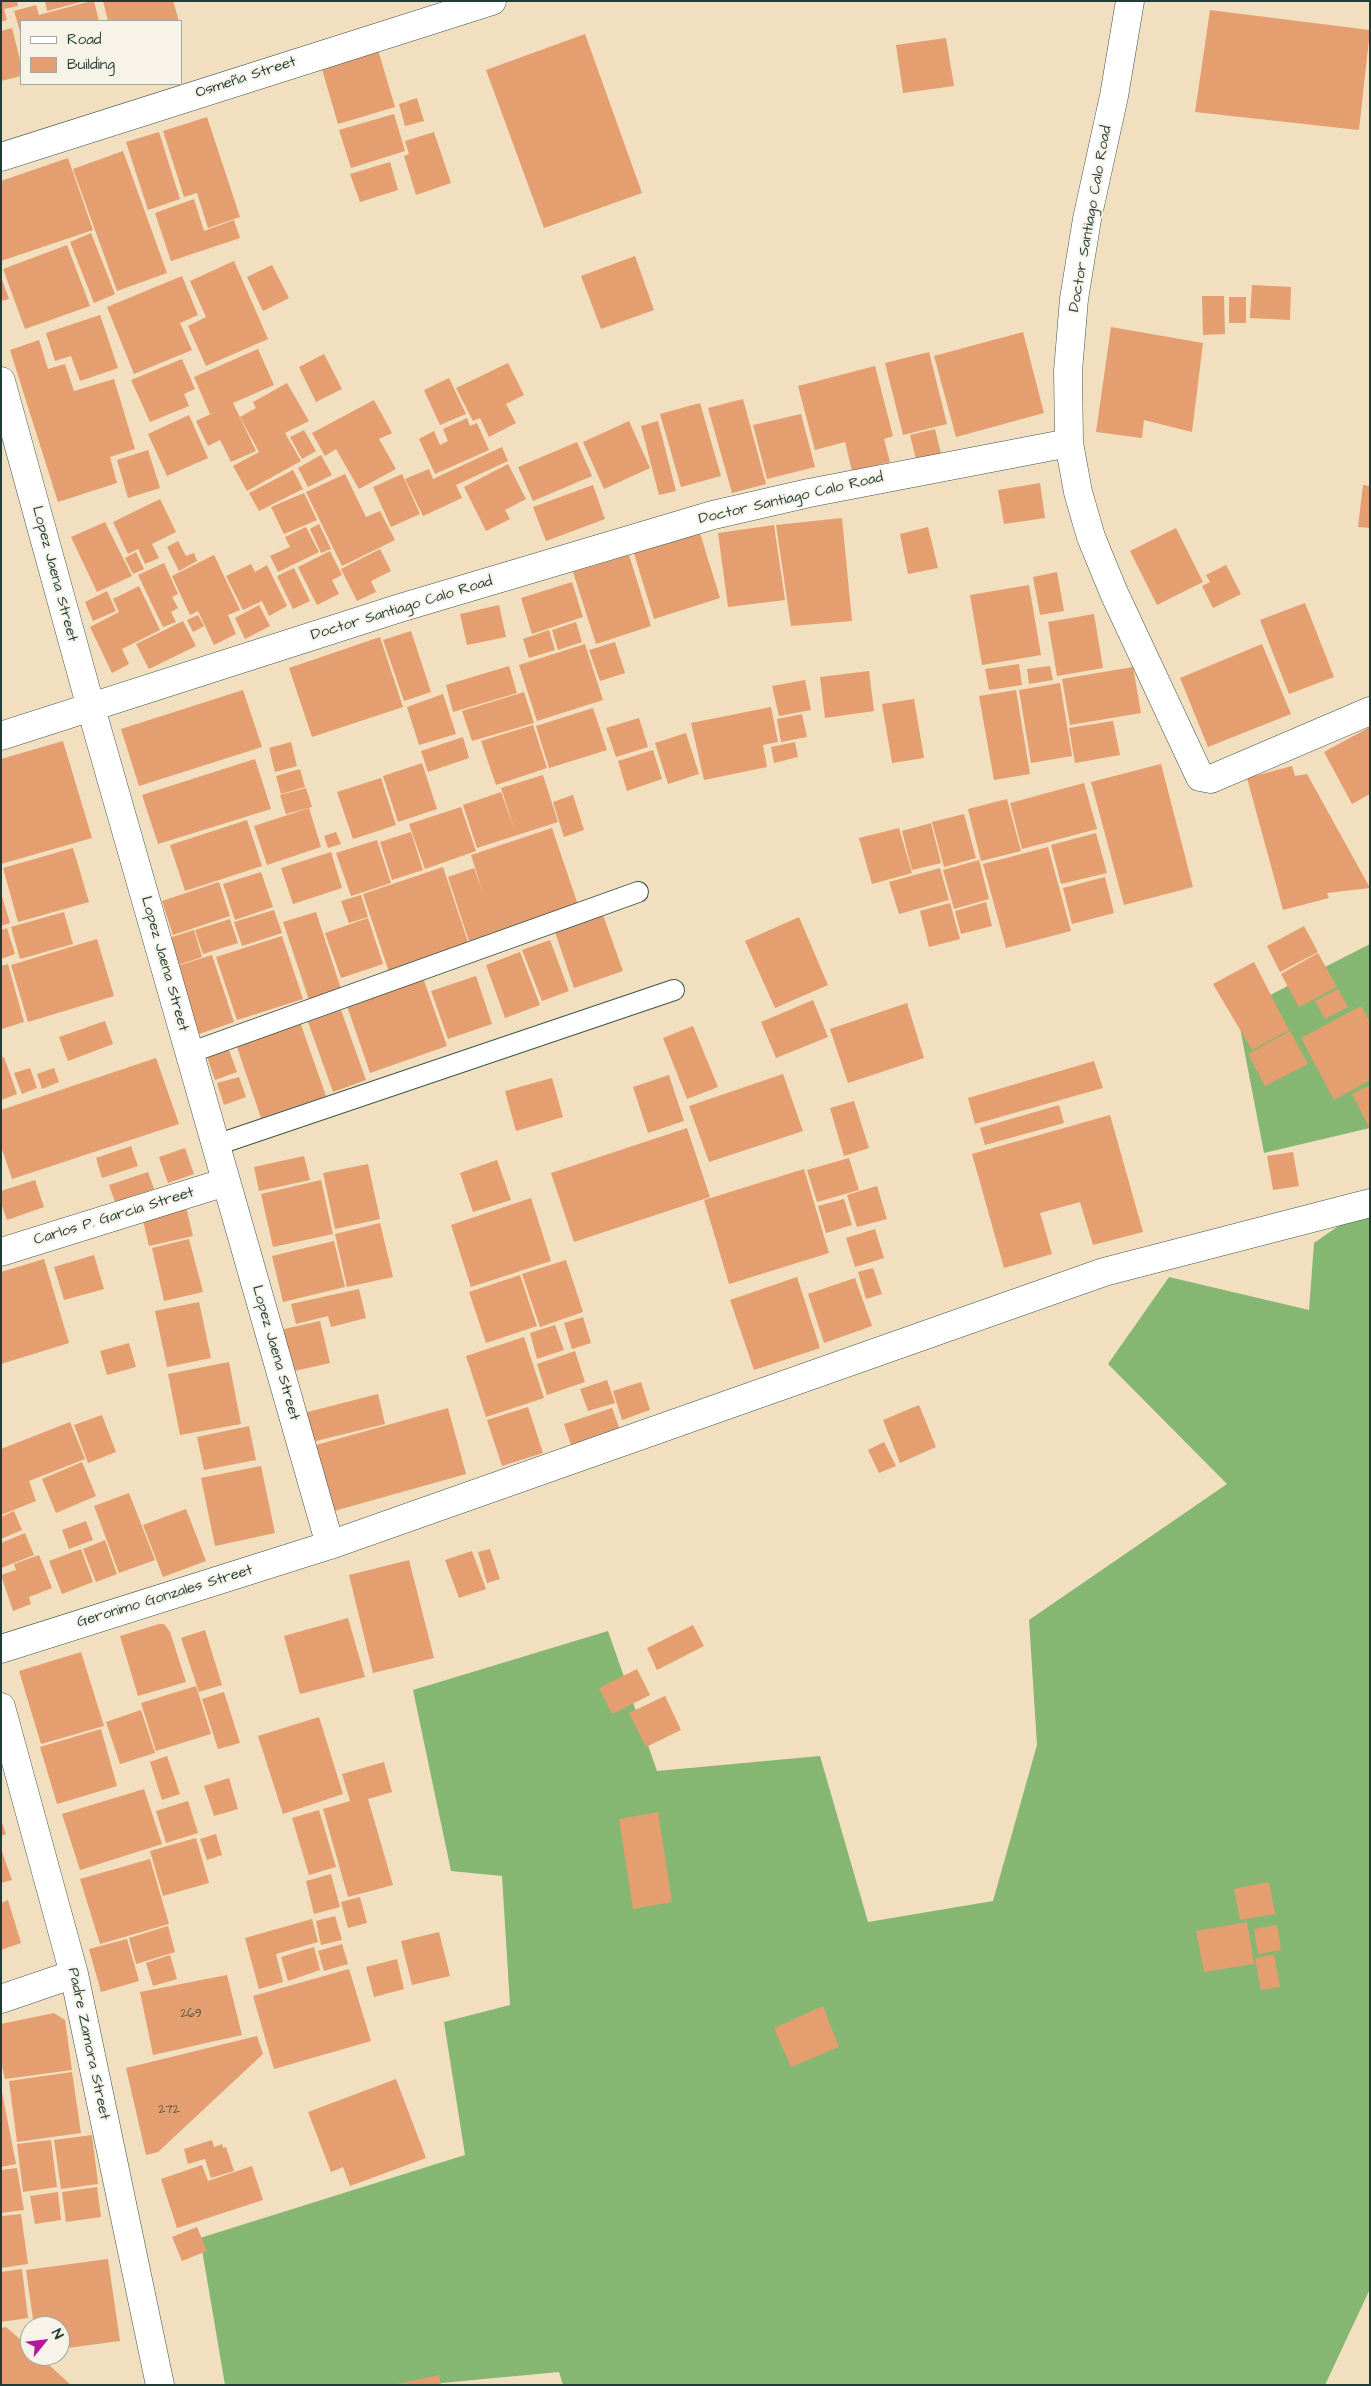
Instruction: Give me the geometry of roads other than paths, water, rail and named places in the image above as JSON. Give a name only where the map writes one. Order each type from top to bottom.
[{"type":"street","name":"Osmeña Street","points":[[1,156],[492,1]]},
{"type":"street","name":"Doctor Santiago Calo Road","points":[[1,736],[400,608],[713,515],[828,489],[1069,444],[1068,371],[1074,299],[1088,219],[1114,96],[1130,1]]},
{"type":"street","name":"Lopez Jaena Street","points":[[1,381],[91,708],[330,1545]]},
{"type":"street","points":[[1069,444],[1078,492],[1091,537],[1114,592],[1200,777],[1211,779],[1370,711]]},
{"type":"street","name":"Carlos P. Garcia Street","points":[[1,1252],[226,1182]]},
{"type":"street","name":"Geronimo Gonzales Street","points":[[1,1649],[330,1545],[1104,1272],[1370,1203]]},
{"type":"street","name":"Padre Zamora Street","points":[[1,1707],[74,1974],[160,2385]]},
{"type":"street","points":[[1,1999],[74,1974]]},
{"type":"lane","points":[[189,1053],[638,892]]},
{"type":"lane","points":[[216,1146],[674,990]]}]
